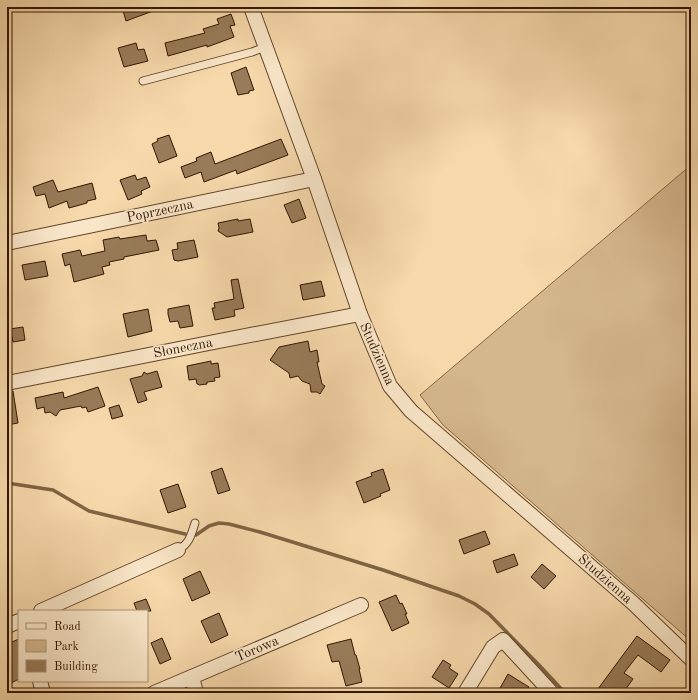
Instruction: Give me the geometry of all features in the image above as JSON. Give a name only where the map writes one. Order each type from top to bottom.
[{"type":"street","name":"Studzienna","points":[[251,7],[314,179],[360,314],[390,386],[411,411],[633,603],[691,659]]},
{"type":"street","name":"Poprzeczna","points":[[7,243],[314,179]]},
{"type":"street","name":"Słoneczna","points":[[7,383],[360,314]]},
{"type":"street","points":[[43,610],[178,550]]},
{"type":"street","name":"Torowa","points":[[154,693],[361,605]]},
{"type":"street","points":[[7,626],[18,621]]},
{"type":"street","points":[[464,693],[493,647],[503,640],[551,693]]},
{"type":"street","points":[[192,677],[196,693]]},
{"type":"street","points":[[40,682],[43,693]]},
{"type":"lane","points":[[143,81],[252,52],[265,47]]},
{"type":"lane","points":[[178,550],[190,539],[195,523]]},
{"type":"green space","points":[[691,165],[691,641],[443,425],[420,395]]},
{"type":"building","points":[[122,7],[160,7],[161,8],[126,21]]},
{"type":"building","points":[[231,14],[235,25],[230,26],[234,37],[207,47],[207,45],[168,56],[165,43],[205,33],[203,29],[219,24],[217,19]]},
{"type":"building","points":[[136,43],[138,50],[144,49],[148,61],[124,67],[118,48]]},
{"type":"building","points":[[246,67],[254,90],[249,91],[249,93],[238,95],[231,73]]},
{"type":"building","points":[[169,135],[177,156],[159,163],[152,144],[158,141],[157,139]]},
{"type":"building","points":[[281,139],[288,155],[237,174],[236,170],[204,182],[201,172],[185,178],[181,167],[197,161],[196,158],[211,152],[215,164]]},
{"type":"building","points":[[135,175],[137,180],[146,177],[150,187],[141,191],[142,194],[128,200],[120,180]]},
{"type":"building","points":[[53,180],[58,192],[92,183],[96,199],[69,208],[67,201],[49,208],[45,194],[36,196],[33,187]]},
{"type":"building","points":[[299,199],[306,218],[292,223],[284,205]]},
{"type":"building","points":[[238,219],[238,221],[250,219],[253,232],[227,237],[218,231],[218,223]]},
{"type":"building","points":[[146,235],[147,241],[156,240],[159,250],[124,257],[124,259],[109,262],[110,265],[102,267],[104,274],[74,282],[70,264],[65,266],[62,254],[80,250],[82,256],[105,251],[103,240]]},
{"type":"building","points":[[194,240],[198,257],[178,261],[174,260],[172,250],[178,249],[177,243]]},
{"type":"building","points":[[45,261],[48,276],[25,280],[22,265]]},
{"type":"building","points":[[238,279],[244,308],[234,310],[235,316],[215,320],[212,308],[215,308],[214,303],[234,299],[231,280]]},
{"type":"building","points":[[321,281],[325,296],[303,300],[300,285]]},
{"type":"building","points":[[189,305],[193,326],[180,328],[178,321],[170,322],[168,309]]},
{"type":"building","points":[[148,309],[152,331],[128,337],[123,314]]},
{"type":"building","points":[[23,327],[25,340],[13,342],[10,329]]},
{"type":"building","points":[[308,341],[310,352],[317,350],[319,362],[317,362],[322,384],[325,386],[320,394],[317,392],[311,392],[310,384],[302,381],[298,376],[290,378],[289,373],[270,360],[279,347]]},
{"type":"building","points":[[211,361],[211,364],[218,363],[220,377],[214,378],[215,381],[199,385],[197,384],[196,379],[189,380],[187,366]]},
{"type":"building","points":[[157,371],[162,387],[144,392],[147,400],[138,403],[130,379],[142,376],[144,372],[147,374]]},
{"type":"building","points":[[98,387],[105,406],[88,412],[86,407],[82,408],[81,406],[60,410],[56,416],[50,412],[45,413],[44,407],[37,409],[35,398],[63,392],[64,398]]},
{"type":"building","points":[[7,391],[13,391],[18,423],[7,425]]},
{"type":"building","points":[[119,405],[123,416],[112,419],[109,408]]},
{"type":"building","points":[[222,468],[230,490],[218,494],[211,472]]},
{"type":"building","points":[[383,469],[390,490],[380,494],[381,496],[364,503],[356,482],[372,476],[371,473]]},
{"type":"building","points":[[178,484],[186,507],[168,513],[160,490]]},
{"type":"building","points":[[485,531],[490,544],[464,554],[459,540]]},
{"type":"building","points":[[514,554],[518,565],[497,573],[493,561]]},
{"type":"building","points":[[542,564],[556,576],[544,589],[531,577]]},
{"type":"building","points":[[200,571],[210,593],[192,601],[183,579]]},
{"type":"building","points":[[396,595],[400,604],[402,603],[409,623],[392,631],[379,602]]},
{"type":"building","points":[[146,599],[151,611],[137,610],[134,603]]},
{"type":"building","points":[[219,613],[228,635],[211,643],[201,621]]},
{"type":"building","points":[[637,636],[670,660],[661,672],[638,655],[624,673],[633,679],[623,693],[595,693]]},
{"type":"building","points":[[162,638],[171,659],[160,664],[151,643]]},
{"type":"building","points":[[18,639],[18,680],[7,685],[7,644]]},
{"type":"building","points":[[351,639],[360,669],[362,682],[346,686],[339,661],[332,662],[327,645]]},
{"type":"building","points":[[443,660],[451,665],[449,668],[458,674],[449,688],[432,677]]},
{"type":"building","points":[[508,674],[529,687],[525,693],[504,693],[499,690]]},
{"type":"waterway","points":[[7,483],[53,490],[89,511],[185,534]]},
{"type":"waterway","points":[[196,535],[209,526],[219,523],[229,524],[260,532],[383,570],[459,596],[475,604],[489,614],[565,693]]}]
